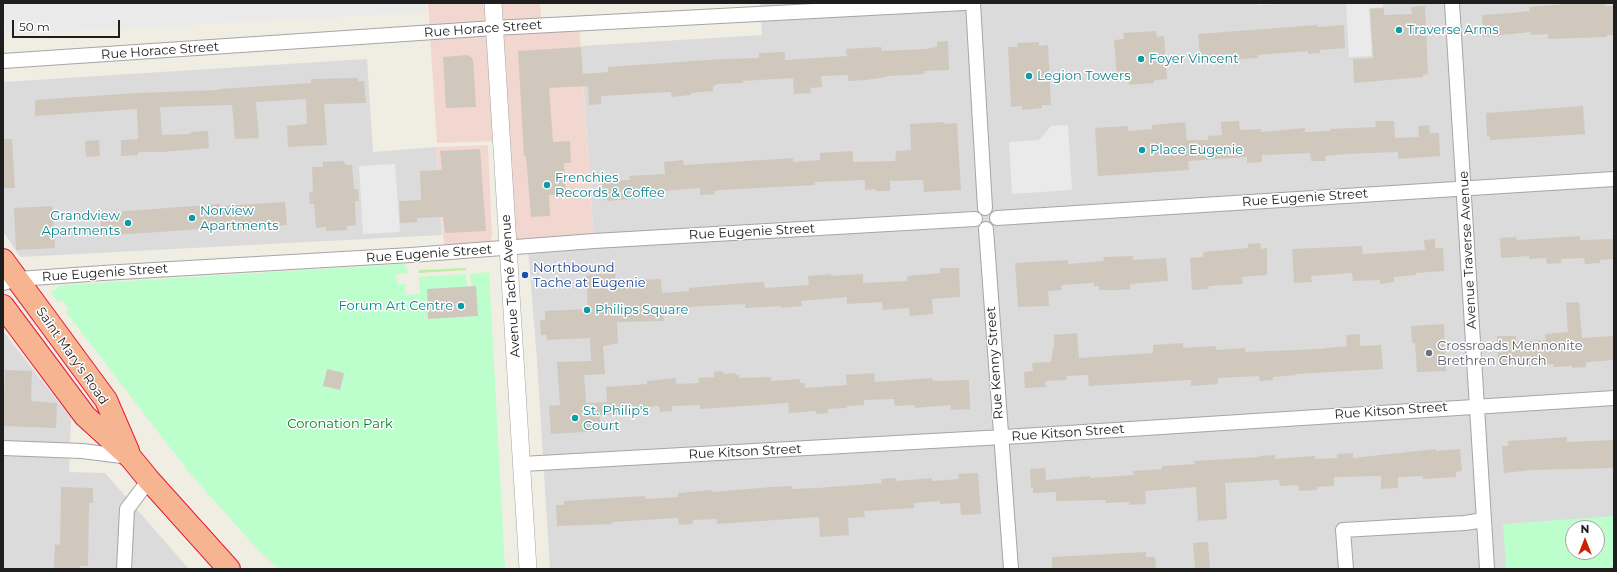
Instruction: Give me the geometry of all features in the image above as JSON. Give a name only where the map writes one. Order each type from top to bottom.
[{"type":"highway","name":"Saint Mary's Road","points":[[3,260],[10,281],[106,400],[131,458]]},
{"type":"highway","name":"Saint Mary's Road","points":[[3,306],[85,416],[131,458],[229,569]]},
{"type":"street","name":"Avenue Taché Avenue","points":[[493,3],[503,140],[508,248],[528,569]]},
{"type":"street","name":"Rue Horace Street","points":[[3,61],[494,28],[964,3]]},
{"type":"street","points":[[973,3],[985,208]]},
{"type":"street","name":"Avenue Traverse Avenue","points":[[1452,3],[1487,569]]},
{"type":"street","name":"Rue Eugenie Street","points":[[996,218],[1614,179]]},
{"type":"street","points":[[985,208],[992,210],[996,218],[994,225],[986,229],[979,227],[975,219],[977,212],[985,208]]},
{"type":"street","name":"Rue Eugenie Street","points":[[10,281],[594,241],[975,219]]},
{"type":"street","name":"Rue Kenny Street","points":[[986,229],[1011,569]]},
{"type":"street","name":"Rue Kitson Street","points":[[522,464],[1001,437],[1614,398]]},
{"type":"street","points":[[3,448],[82,451],[131,458]]},
{"type":"street","points":[[124,569],[127,509],[149,480]]},
{"type":"street","points":[[1346,569],[1343,530],[1465,523],[1484,520]]},
{"type":"shaded area","points":[[4,3],[426,3],[427,12],[6,35]]},
{"type":"shaded area","points":[[428,3],[540,3],[542,26],[579,23],[594,241],[508,249],[503,141],[437,143]]},
{"type":"shaded area","points":[[760,3],[1258,3],[1258,5],[1294,3],[1614,3],[1614,569],[550,569],[537,361],[528,247],[594,241],[581,46],[762,35]]},
{"type":"shaded area","points":[[1346,3],[1382,3],[1383,7],[1369,8],[1372,56],[1349,57]]},
{"type":"shaded area","points":[[367,59],[373,152],[436,147],[442,235],[20,257],[3,231],[3,82]]},
{"type":"shaded area","points":[[1068,125],[1072,190],[1012,194],[1009,142],[1039,140],[1051,126]]},
{"type":"shaded area","points":[[488,145],[492,237],[489,242],[444,246],[436,147]]},
{"type":"shaded area","points":[[395,164],[400,232],[363,234],[359,166]]},
{"type":"shaded area","points":[[3,331],[71,418],[69,472],[105,473],[189,569],[3,569]]},
{"type":"green space","name":"Coronation Park","points":[[402,264],[406,266],[408,273],[396,274],[397,284],[405,284],[406,295],[420,294],[419,277],[466,274],[467,287],[471,287],[470,274],[489,272],[505,569],[279,569],[259,551],[188,471],[66,312],[69,309],[62,300],[58,302],[51,293],[59,286],[66,285]]},
{"type":"green space","points":[[466,268],[466,270],[419,273],[419,270]]},
{"type":"green space","points":[[1614,516],[1614,565],[1607,569],[1506,569],[1503,524]]},
{"type":"building","points":[[1579,3],[1605,3],[1605,6],[1614,6],[1614,35],[1607,35],[1607,37],[1548,39],[1548,34],[1531,35],[1531,32],[1483,37],[1482,15],[1530,11],[1529,7]]},
{"type":"building","points":[[1425,6],[1428,74],[1423,75],[1423,77],[1354,83],[1353,59],[1373,58],[1370,9],[1384,8],[1384,15],[1412,14],[1411,7]]},
{"type":"building","points":[[1317,25],[1317,27],[1344,25],[1345,48],[1320,50],[1320,53],[1308,54],[1308,51],[1258,55],[1258,58],[1241,59],[1227,59],[1226,54],[1200,56],[1198,34]]},
{"type":"building","name":"Foyer Vincent","points":[[1156,31],[1157,37],[1164,36],[1167,79],[1154,80],[1154,83],[1129,85],[1128,78],[1117,79],[1114,40],[1124,39],[1123,33]]},
{"type":"building","points":[[948,41],[949,70],[924,71],[925,74],[887,76],[866,80],[848,81],[848,75],[821,76],[822,87],[810,88],[811,93],[794,94],[793,78],[718,84],[713,86],[713,91],[691,93],[691,95],[672,97],[671,92],[601,96],[601,104],[589,105],[588,86],[549,88],[553,142],[570,141],[571,163],[564,163],[566,194],[549,195],[550,216],[531,217],[526,156],[524,156],[518,51],[581,47],[583,74],[608,72],[608,67],[721,59],[759,58],[759,53],[785,52],[785,60],[847,56],[846,49],[881,47],[882,51],[925,49],[937,47],[937,42]]},
{"type":"building","name":"Legion Towers","points":[[1039,42],[1039,46],[1048,45],[1051,105],[1042,105],[1042,108],[1022,110],[1022,106],[1011,107],[1008,47],[1018,47],[1017,43]]},
{"type":"building","points":[[468,55],[473,59],[476,107],[446,108],[443,57]]},
{"type":"building","points":[[358,78],[358,81],[364,81],[366,103],[324,104],[327,145],[288,147],[287,126],[307,124],[306,99],[256,102],[259,138],[235,139],[232,105],[160,107],[162,135],[191,134],[191,132],[208,131],[209,148],[163,152],[138,152],[138,155],[121,156],[121,140],[138,139],[137,109],[35,116],[35,100],[136,93],[219,90],[311,83],[311,79]]},
{"type":"building","points":[[1583,106],[1585,134],[1490,140],[1490,136],[1487,137],[1486,113]]},
{"type":"building","points":[[1239,121],[1240,130],[1261,129],[1261,132],[1305,128],[1305,132],[1330,131],[1330,129],[1376,127],[1375,121],[1394,121],[1395,138],[1419,137],[1418,126],[1429,125],[1430,133],[1439,133],[1440,156],[1398,159],[1398,152],[1346,154],[1325,156],[1326,161],[1311,161],[1310,153],[1262,155],[1262,162],[1247,163],[1247,157],[1188,161],[1189,170],[1098,176],[1095,128],[1128,126],[1128,131],[1152,129],[1152,125],[1185,122],[1187,140],[1208,140],[1208,136],[1222,135],[1221,122]]},
{"type":"building","points":[[944,122],[944,124],[957,123],[961,190],[924,192],[923,180],[890,181],[890,191],[876,191],[875,189],[865,190],[865,180],[815,182],[815,185],[721,190],[714,191],[715,194],[700,195],[700,188],[650,192],[651,197],[607,201],[607,199],[603,200],[602,181],[630,180],[629,176],[665,174],[664,162],[683,160],[684,165],[793,158],[793,162],[820,160],[820,153],[853,151],[853,162],[895,161],[896,151],[911,150],[910,124]]},
{"type":"building","points":[[3,139],[12,139],[15,188],[3,188]]},
{"type":"building","points":[[99,140],[100,156],[86,157],[85,141]]},
{"type":"building","points":[[480,149],[486,231],[445,233],[443,217],[417,218],[417,222],[400,223],[399,201],[421,200],[420,171],[442,170],[440,151]]},
{"type":"building","points":[[343,161],[346,165],[352,165],[354,189],[358,189],[359,201],[355,201],[356,225],[347,226],[347,230],[326,231],[326,227],[316,228],[314,204],[310,204],[309,192],[313,192],[312,167],[323,167],[323,162]]},
{"type":"building","points":[[285,202],[287,225],[232,229],[231,227],[101,236],[100,213],[220,204],[220,206]]},
{"type":"building","points":[[52,206],[55,248],[16,250],[14,208]]},
{"type":"building","points":[[1580,236],[1580,240],[1614,239],[1614,259],[1600,260],[1600,263],[1585,264],[1584,258],[1561,259],[1561,263],[1547,264],[1546,258],[1529,259],[1529,256],[1501,258],[1500,238],[1516,237],[1517,240]]},
{"type":"building","points":[[1435,239],[1435,248],[1443,248],[1444,271],[1416,273],[1416,275],[1394,277],[1394,282],[1380,284],[1380,280],[1353,281],[1352,273],[1311,276],[1312,282],[1294,283],[1292,249],[1362,246],[1363,254],[1425,250],[1424,240]]},
{"type":"building","points":[[1260,243],[1261,249],[1267,248],[1267,275],[1242,277],[1243,284],[1208,286],[1209,289],[1192,290],[1190,258],[1203,257],[1203,252],[1248,248],[1248,244]]},
{"type":"building","points":[[1133,256],[1133,260],[1166,258],[1168,281],[1130,284],[1130,289],[1117,290],[1099,290],[1099,286],[1094,286],[1094,283],[1061,285],[1062,290],[1048,291],[1049,306],[1018,307],[1015,263],[1068,260],[1068,264],[1104,261],[1103,257]]},
{"type":"building","points":[[940,268],[959,268],[960,297],[932,299],[933,314],[910,316],[909,308],[883,310],[882,302],[847,304],[847,297],[801,301],[802,306],[781,308],[781,306],[745,308],[745,304],[686,307],[686,313],[663,314],[664,321],[617,322],[618,343],[603,346],[605,374],[584,375],[586,403],[607,402],[606,387],[647,384],[647,381],[676,378],[676,384],[699,383],[698,378],[714,377],[714,372],[722,371],[725,374],[736,373],[736,375],[739,375],[739,378],[771,377],[771,381],[800,379],[800,383],[805,383],[805,388],[847,385],[846,375],[874,373],[875,382],[932,378],[933,381],[969,380],[970,409],[951,410],[951,405],[915,408],[915,405],[895,406],[894,399],[864,400],[864,405],[828,409],[828,413],[816,414],[816,411],[789,413],[788,403],[700,409],[700,405],[672,406],[672,411],[660,412],[659,406],[624,408],[624,414],[600,415],[601,431],[551,434],[549,406],[560,405],[557,362],[591,361],[590,338],[547,340],[546,335],[541,335],[540,320],[545,320],[545,311],[588,309],[586,275],[615,273],[616,281],[661,279],[662,293],[689,291],[689,288],[744,283],[764,282],[765,288],[809,285],[808,276],[831,274],[831,276],[863,274],[863,283],[907,281],[907,276],[940,273]]},
{"type":"building","points":[[476,286],[478,316],[428,319],[427,289]]},
{"type":"building","points":[[1579,302],[1582,338],[1614,336],[1614,360],[1588,362],[1586,363],[1586,367],[1572,368],[1572,366],[1554,367],[1553,364],[1522,366],[1522,362],[1503,364],[1502,359],[1498,359],[1497,336],[1516,336],[1516,342],[1546,340],[1545,334],[1568,332],[1566,303]]},
{"type":"building","name":"Crossroads Mennonite Brethren Church","points":[[1444,324],[1446,371],[1417,372],[1415,343],[1412,343],[1411,326]]},
{"type":"building","points":[[1077,333],[1079,358],[1153,353],[1153,345],[1183,343],[1183,348],[1216,346],[1216,350],[1245,348],[1245,352],[1319,349],[1347,346],[1346,335],[1360,334],[1360,346],[1381,345],[1383,369],[1296,374],[1273,377],[1273,380],[1260,381],[1259,376],[1218,378],[1218,384],[1191,386],[1191,380],[1089,386],[1088,375],[1066,376],[1067,380],[1045,381],[1046,387],[1025,388],[1024,372],[1033,371],[1032,363],[1051,362],[1054,349],[1054,335]]},
{"type":"building","points":[[327,369],[344,373],[340,390],[323,386]]},
{"type":"building","points":[[5,370],[32,371],[31,401],[57,403],[56,428],[3,426]]},
{"type":"building","points":[[1567,437],[1567,442],[1614,440],[1614,468],[1531,470],[1504,473],[1502,446],[1508,446],[1508,441]]},
{"type":"building","points":[[1436,449],[1436,451],[1460,449],[1462,471],[1456,472],[1456,477],[1423,479],[1423,476],[1398,477],[1398,488],[1381,489],[1381,476],[1334,477],[1334,486],[1317,487],[1317,490],[1299,491],[1298,485],[1280,486],[1279,480],[1225,483],[1227,519],[1198,521],[1196,487],[1145,491],[1146,504],[1129,505],[1129,502],[1106,503],[1105,500],[1056,501],[1056,492],[1033,493],[1033,488],[1031,488],[1030,469],[1045,468],[1046,480],[1090,476],[1090,478],[1134,475],[1133,471],[1162,469],[1162,466],[1195,464],[1194,461],[1275,455],[1275,459],[1315,456],[1315,459],[1337,458],[1337,454],[1353,453],[1353,458]]},
{"type":"building","points":[[978,473],[981,514],[961,515],[960,503],[940,504],[940,501],[914,503],[914,508],[864,511],[865,517],[848,518],[849,535],[820,537],[819,517],[717,524],[717,519],[693,520],[693,524],[679,525],[678,518],[612,522],[612,524],[557,526],[556,505],[564,505],[564,501],[645,496],[645,499],[678,497],[678,493],[712,490],[712,492],[792,486],[792,489],[817,488],[882,483],[881,479],[896,478],[896,481],[932,478],[932,481],[959,479],[958,474]]},
{"type":"building","points":[[61,487],[93,488],[93,503],[89,503],[88,566],[80,566],[80,569],[54,568],[55,544],[60,545]]},
{"type":"building","points":[[1208,542],[1210,569],[1195,569],[1193,543]]},
{"type":"building","points":[[1146,552],[1146,557],[1155,557],[1156,569],[1052,569],[1052,557]]},
{"type":"place","name":"Traverse Arms","points":[[1399,30]]},
{"type":"place","name":"Foyer Vincent","points":[[1141,59]]},
{"type":"place","name":"Legion Towers","points":[[1029,76]]},
{"type":"place","name":"Place Eugenie","points":[[1142,150]]},
{"type":"place","name":"Frenchies Records & Coffee","points":[[547,185]]},
{"type":"place","name":"Norview Apartments","points":[[192,218]]},
{"type":"place","name":"Grandview Apartments","points":[[128,223]]},
{"type":"place","name":"Northbound Tache at Eugenie","points":[[525,275]]},
{"type":"place","name":"Forum Art Centre","points":[[461,306]]},
{"type":"place","name":"Philips Square","points":[[587,310]]},
{"type":"place","name":"Crossroads Mennonite Brethren Church","points":[[1429,353]]},
{"type":"place","name":"St. Philip's Court","points":[[575,418]]}]
